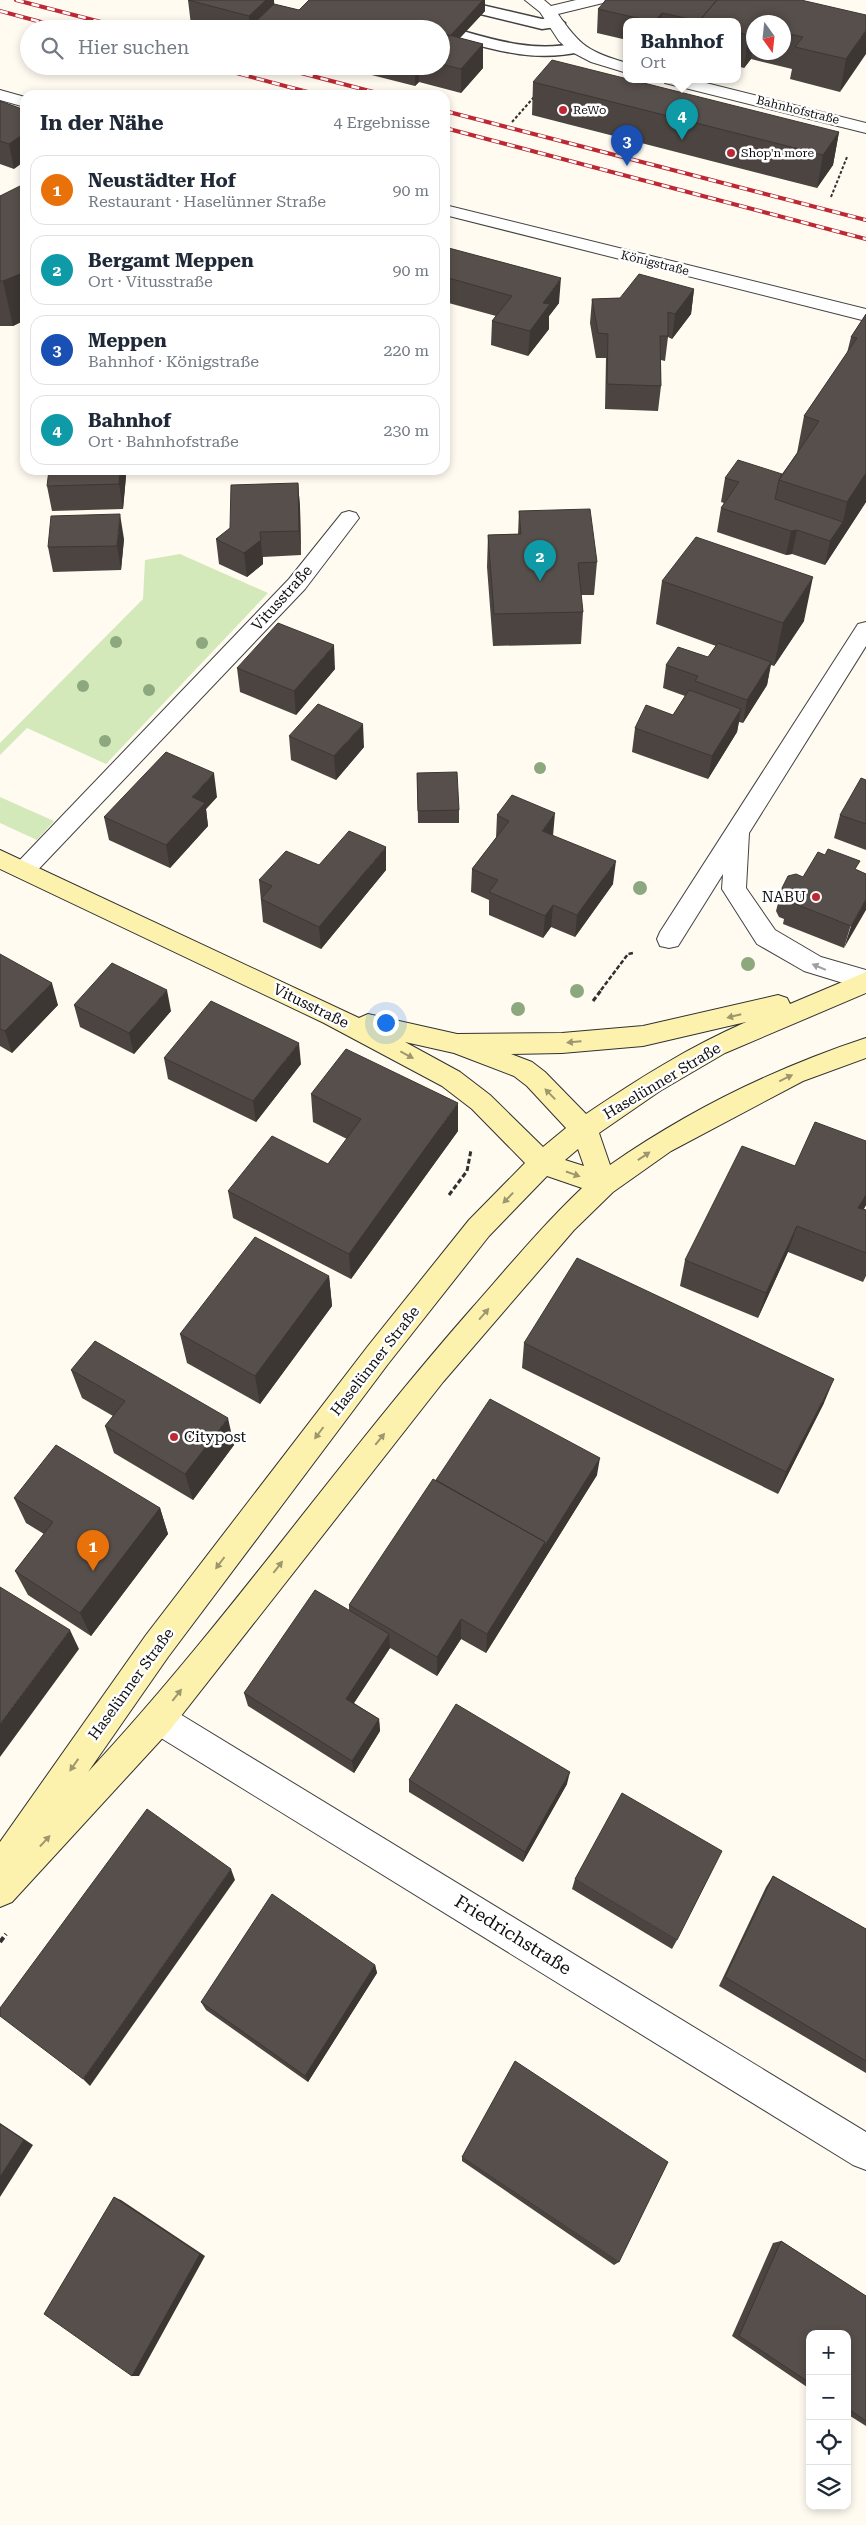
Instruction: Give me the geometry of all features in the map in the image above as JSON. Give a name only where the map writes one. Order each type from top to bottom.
[{"type":"street","points":[[533,0],[553,17],[571,44],[623,66]]},
{"type":"street","points":[[553,17],[597,0]]},
{"type":"street","name":"Bahnhofstraße","points":[[687,83],[866,128]]},
{"type":"street","points":[[0,95],[20,101]]},
{"type":"street","name":"Königstraße","points":[[450,211],[866,315]]},
{"type":"street","name":"Vitusstraße","points":[[24,870],[66,829],[297,584],[349,518]]},
{"type":"street","points":[[668,939],[866,629]]},
{"type":"street","points":[[737,832],[734,889],[766,937],[813,964],[866,981]]},
{"type":"street","name":"Vitusstraße","points":[[0,859],[333,1016],[451,1079],[481,1102],[542,1163],[604,1184]]},
{"type":"street","points":[[457,1044],[562,1043],[643,1036],[734,1016],[866,981]]},
{"type":"street","name":"Haselünner Straße","points":[[0,1870],[157,1646],[378,1355],[479,1228],[542,1163],[584,1129],[651,1084],[716,1046],[866,981]]},
{"type":"street","points":[[333,1016],[457,1044],[523,1069],[536,1079],[584,1129],[604,1184]]},
{"type":"street","points":[[0,1890],[159,1719],[433,1373],[564,1222],[604,1184],[662,1144],[730,1106],[794,1074],[863,1053]]},
{"type":"street","name":"Friedrichstraße","points":[[159,1719],[866,2152]]},
{"type":"lane","points":[[440,0],[533,22],[553,17]]},
{"type":"lane","points":[[450,33],[539,52],[562,53],[577,48]]},
{"type":"path","points":[[831,197],[847,157]]},
{"type":"path","points":[[592,1002],[628,954],[668,939]]},
{"type":"green space","points":[[180,554],[268,593],[106,764],[27,728],[0,755],[0,743],[143,599],[145,560]]},
{"type":"green space","points":[[0,797],[54,821],[37,840],[0,823]]},
{"type":"building","points":[[188,0],[266,0],[249,16]]},
{"type":"building","points":[[309,0],[483,0],[450,36],[450,20],[257,20],[274,4],[299,10]]},
{"type":"building","points":[[606,0],[717,0],[702,18],[685,18],[662,13],[658,18],[637,18],[598,9]]},
{"type":"building","points":[[717,0],[801,0],[866,15],[866,30],[846,59],[795,47],[803,37],[791,34],[791,15],[746,15],[746,34],[741,33],[741,18],[702,18]]},
{"type":"building","points":[[450,35],[483,44],[461,69],[450,66]]},
{"type":"building","points":[[552,60],[623,78],[623,83],[644,83],[839,132],[823,155],[533,82]]},
{"type":"building","points":[[0,101],[20,108],[20,136],[9,144],[0,141]]},
{"type":"building","points":[[20,186],[20,274],[3,281],[0,281],[0,196]]},
{"type":"building","points":[[450,248],[561,278],[543,303],[550,304],[530,331],[492,321],[512,296],[450,278]]},
{"type":"building","points":[[639,274],[694,289],[675,314],[668,312],[668,336],[660,336],[661,386],[607,384],[608,334],[598,333],[592,299],[620,298]]},
{"type":"building","points":[[866,314],[866,473],[847,502],[779,480],[819,421],[804,416],[857,338],[851,337]]},
{"type":"building","points":[[738,460],[782,474],[775,499],[843,522],[830,541],[797,530],[791,531],[721,508],[739,482],[725,478]]},
{"type":"building","points":[[48,475],[120,475],[119,484],[47,486]]},
{"type":"building","points":[[298,483],[299,531],[260,532],[261,540],[244,553],[216,539],[230,528],[231,485]]},
{"type":"building","points":[[590,509],[597,562],[578,563],[583,612],[494,614],[488,535],[521,534],[519,511]]},
{"type":"building","points":[[120,514],[117,546],[48,547],[51,516]]},
{"type":"building","points":[[696,537],[813,577],[783,623],[662,581]]},
{"type":"building","points":[[278,623],[334,645],[294,691],[237,668]]},
{"type":"building","points":[[718,643],[771,662],[747,700],[695,681],[698,676],[666,665],[678,647],[708,657]]},
{"type":"building","points":[[689,690],[741,709],[712,756],[635,728],[646,705],[673,715]]},
{"type":"building","points":[[318,704],[363,724],[334,756],[289,736]]},
{"type":"building","points":[[166,752],[214,773],[192,797],[205,803],[166,845],[104,817]]},
{"type":"building","points":[[457,772],[459,810],[418,811],[417,773]]},
{"type":"building","points":[[861,778],[866,780],[866,824],[840,815]]},
{"type":"building","points":[[512,795],[555,813],[542,831],[616,861],[577,915],[553,905],[545,916],[489,892],[498,880],[472,869],[509,821],[497,815]]},
{"type":"building","points":[[349,831],[386,847],[319,927],[261,899],[272,886],[259,880],[286,851],[319,865]]},
{"type":"building","points":[[828,849],[860,861],[855,869],[866,874],[866,899],[851,926],[788,901],[791,897],[785,894],[782,888],[788,876],[796,874],[803,877],[818,852],[825,855]]},
{"type":"building","points":[[0,954],[52,983],[5,1031],[0,1029]]},
{"type":"building","points":[[112,963],[167,990],[129,1033],[74,1005]]},
{"type":"building","points":[[211,1001],[299,1043],[253,1101],[164,1058]]},
{"type":"building","points":[[346,1049],[458,1103],[349,1254],[228,1191],[272,1136],[328,1164],[361,1119],[311,1094]]},
{"type":"building","points":[[815,1122],[866,1141],[866,1195],[858,1208],[866,1210],[866,1253],[797,1226],[766,1293],[685,1260],[742,1146],[795,1166]]},
{"type":"building","points":[[255,1237],[329,1276],[255,1376],[180,1334]]},
{"type":"building","points":[[577,1258],[834,1379],[786,1472],[524,1343]]},
{"type":"building","points":[[95,1341],[228,1418],[185,1474],[105,1426],[125,1401],[71,1370]]},
{"type":"building","points":[[490,1399],[600,1458],[544,1547],[545,1542],[436,1480]]},
{"type":"building","points":[[56,1445],[160,1508],[80,1613],[15,1571],[53,1522],[14,1498]]},
{"type":"building","points":[[433,1479],[545,1542],[487,1634],[461,1619],[437,1657],[349,1605]]},
{"type":"building","points":[[0,1587],[70,1630],[0,1724]]},
{"type":"building","points":[[315,1590],[389,1634],[346,1699],[379,1719],[352,1761],[244,1693]]},
{"type":"building","points":[[456,1704],[570,1772],[525,1852],[409,1780]]},
{"type":"building","points":[[622,1793],[722,1851],[677,1940],[575,1879]]},
{"type":"building","points":[[147,1809],[231,1869],[83,2079],[0,2016],[0,2008]]},
{"type":"building","points":[[773,1876],[866,1929],[866,2061],[725,1977]]},
{"type":"building","points":[[272,1894],[375,1965],[305,2076],[201,2002]]},
{"type":"building","points":[[515,2061],[668,2162],[619,2262],[462,2157]]},
{"type":"building","points":[[0,2124],[24,2140],[0,2177]]},
{"type":"building","points":[[114,2197],[200,2254],[132,2376],[44,2314]]},
{"type":"building","points":[[781,2241],[866,2296],[866,2421],[851,2411],[851,2330],[806,2330],[806,2380],[739,2336]]},
{"type":"railway","points":[[16,0],[93,20]]},
{"type":"railway","points":[[0,11],[34,20]]},
{"type":"railway","points":[[244,75],[300,90]]},
{"type":"railway","points":[[308,75],[366,90]]},
{"type":"railway","points":[[450,112],[866,220]]},
{"type":"railway","points":[[450,129],[866,239]]},
{"type":"place","name":"ReWo","points":[[563,110]]},
{"type":"place","name":"Bahnhof","points":[[682,140]]},
{"type":"place","name":"Shop'n more","points":[[731,153]]},
{"type":"place","name":"Meppen","points":[[627,166]]},
{"type":"place","name":"Bergamt Meppen","points":[[540,581]]},
{"type":"place","name":"NABU","points":[[816,897]]},
{"type":"place","name":"Citypost","points":[[174,1437]]},
{"type":"place","name":"Neustädter Hof","points":[[93,1571]]}]
